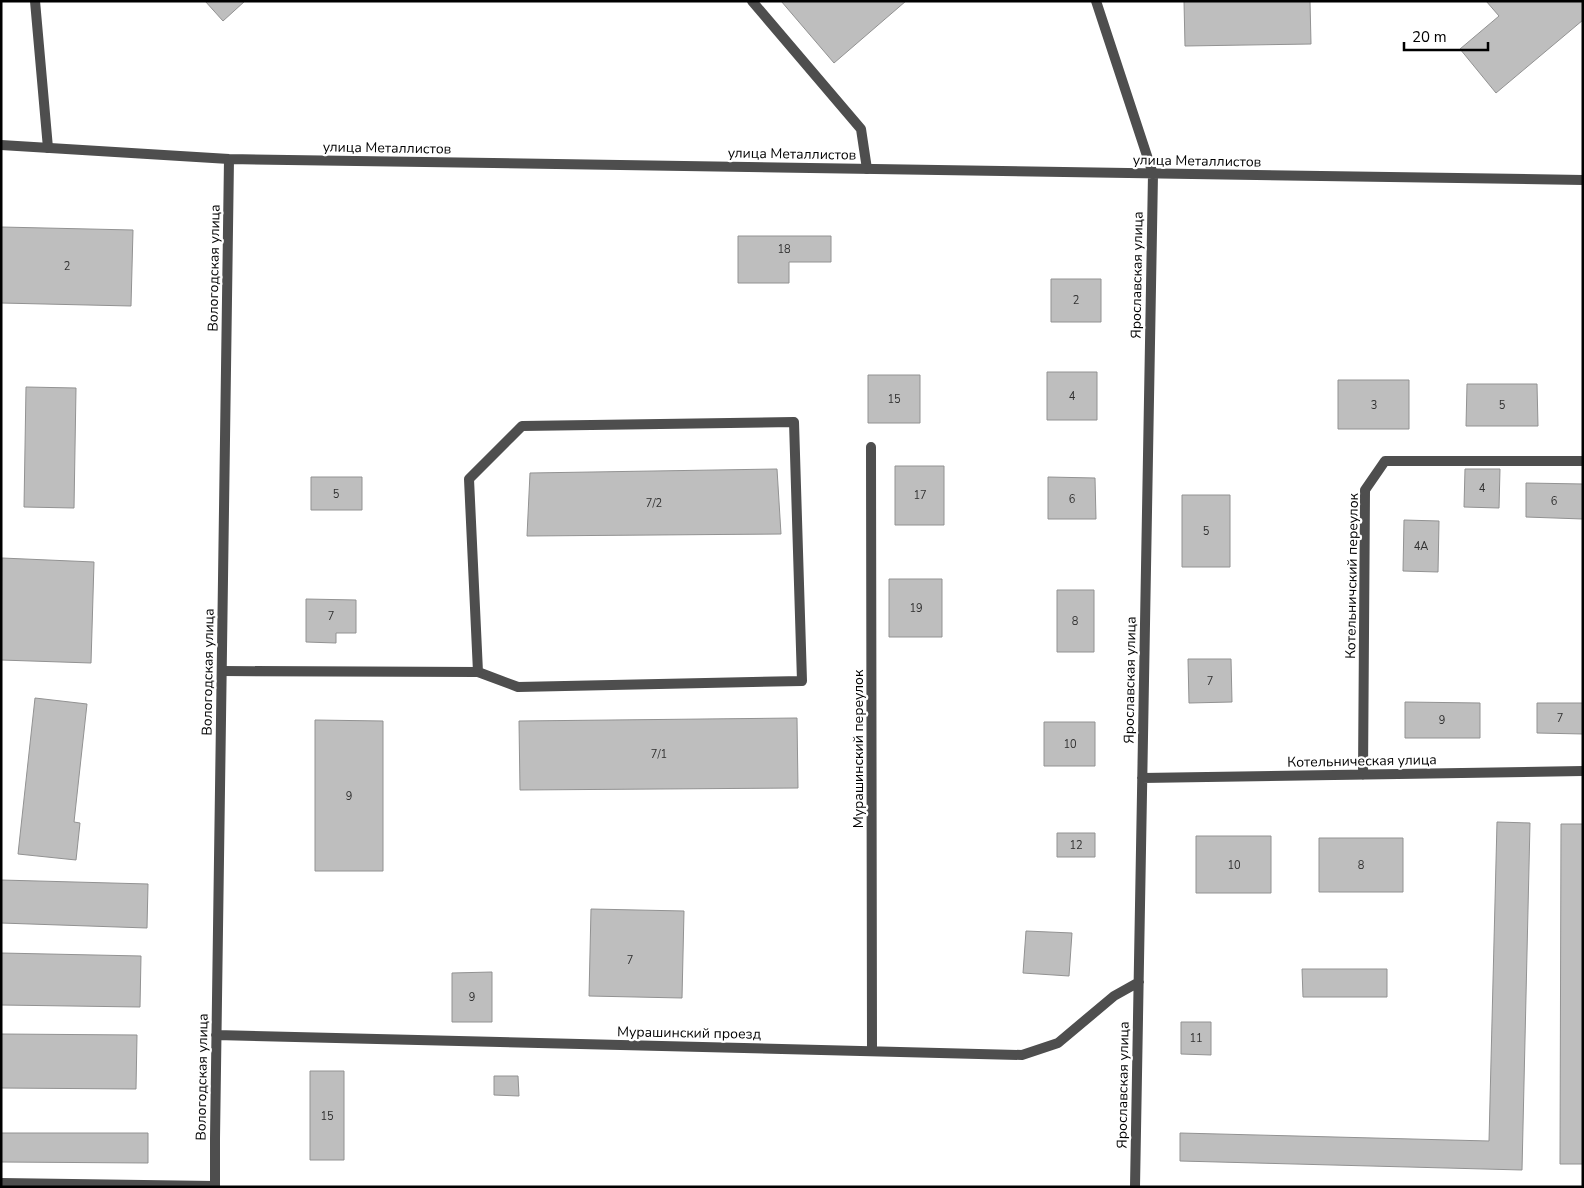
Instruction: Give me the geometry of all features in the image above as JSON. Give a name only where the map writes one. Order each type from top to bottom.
[{"type":"street","points":[[35,1],[48,148]]},
{"type":"street","points":[[752,1],[860,129],[867,170]]},
{"type":"street","name":"Ярославская улица","points":[[1096,1],[1153,174],[1135,1187]]},
{"type":"street","name":"улица Металлистов","points":[[1,145],[229,159],[1583,180]]},
{"type":"street","name":"Вологодская улица","points":[[215,1186],[229,159]]},
{"type":"street","points":[[222,671],[478,672],[518,687],[802,681],[794,422],[522,426],[468,479],[478,672]]},
{"type":"street","name":"Мурашинский переулок","points":[[871,447],[872,1051]]},
{"type":"street","name":"Котельничский переулок","points":[[1363,775],[1365,490],[1385,461],[1583,461]]},
{"type":"street","name":"Котельническая улица","points":[[1142,778],[1583,771]]},
{"type":"street","name":"Мурашинский проезд","points":[[216,1035],[1022,1055],[1058,1043],[1114,996],[1138,982]]},
{"type":"street","points":[[1,1183],[215,1186]]},
{"type":"building","points":[[205,1],[245,1],[223,21]]},
{"type":"building","points":[[781,1],[906,1],[834,63]]},
{"type":"building","points":[[1184,1],[1310,1],[1311,44],[1185,46]]},
{"type":"building","points":[[1486,1],[1583,1],[1583,20],[1496,93],[1460,49],[1499,16]]},
{"type":"building","points":[[1,227],[133,230],[131,306],[1,303]]},
{"type":"building","points":[[738,236],[831,236],[831,262],[789,262],[789,283],[738,283]]},
{"type":"building","points":[[1051,279],[1101,279],[1101,322],[1051,322]]},
{"type":"building","points":[[1047,372],[1097,372],[1097,420],[1047,420]]},
{"type":"building","points":[[868,375],[920,375],[920,423],[868,423]]},
{"type":"building","points":[[1338,380],[1409,380],[1409,429],[1338,429]]},
{"type":"building","points":[[1467,384],[1537,384],[1538,426],[1466,426]]},
{"type":"building","points":[[26,387],[76,388],[74,508],[24,507]]},
{"type":"building","points":[[895,466],[944,466],[944,525],[895,525]]},
{"type":"building","points":[[777,469],[781,534],[527,536],[530,473]]},
{"type":"building","points":[[1465,469],[1500,469],[1499,508],[1464,507]]},
{"type":"building","points":[[311,477],[362,477],[362,510],[311,510]]},
{"type":"building","points":[[1048,477],[1095,478],[1096,519],[1048,519]]},
{"type":"building","points":[[1526,483],[1583,484],[1583,519],[1526,517]]},
{"type":"building","points":[[1182,495],[1230,495],[1230,567],[1182,567]]},
{"type":"building","points":[[1404,520],[1439,521],[1438,572],[1403,571]]},
{"type":"building","points":[[2,558],[94,562],[91,663],[1,660]]},
{"type":"building","points":[[889,579],[942,579],[942,637],[889,637]]},
{"type":"building","points":[[1057,590],[1094,590],[1094,652],[1057,652]]},
{"type":"building","points":[[306,599],[356,600],[356,633],[336,633],[336,643],[306,642]]},
{"type":"building","points":[[1188,659],[1231,659],[1232,702],[1189,703]]},
{"type":"building","points":[[35,698],[87,704],[74,822],[80,823],[76,860],[18,854]]},
{"type":"building","points":[[1405,702],[1480,703],[1480,738],[1405,738]]},
{"type":"building","points":[[1537,703],[1583,703],[1583,734],[1537,733]]},
{"type":"building","points":[[797,718],[798,788],[520,790],[519,721]]},
{"type":"building","points":[[315,720],[383,721],[383,871],[315,871]]},
{"type":"building","points":[[1044,722],[1095,722],[1095,766],[1044,766]]},
{"type":"building","points":[[1497,822],[1530,823],[1522,1170],[1180,1161],[1180,1133],[1489,1141]]},
{"type":"building","points":[[1561,824],[1583,824],[1583,1164],[1560,1164]]},
{"type":"building","points":[[1057,833],[1095,833],[1095,857],[1057,857]]},
{"type":"building","points":[[1196,836],[1271,836],[1271,893],[1196,893]]},
{"type":"building","points":[[1319,838],[1403,838],[1403,892],[1319,892]]},
{"type":"building","points":[[1,880],[148,884],[147,928],[1,923]]},
{"type":"building","points":[[591,909],[684,911],[682,998],[589,996]]},
{"type":"building","points":[[1026,931],[1072,933],[1069,976],[1023,973]]},
{"type":"building","points":[[1,953],[141,956],[140,1007],[1,1005]]},
{"type":"building","points":[[1302,969],[1387,969],[1387,997],[1303,997]]},
{"type":"building","points":[[492,972],[492,1022],[452,1022],[452,973]]},
{"type":"building","points":[[1181,1022],[1211,1022],[1211,1055],[1181,1054]]},
{"type":"building","points":[[1,1034],[137,1035],[136,1089],[1,1088]]},
{"type":"building","points":[[310,1071],[344,1071],[344,1160],[310,1160]]},
{"type":"building","points":[[494,1076],[518,1076],[519,1096],[494,1095]]},
{"type":"building","points":[[1,1133],[148,1133],[148,1163],[1,1162]]}]
